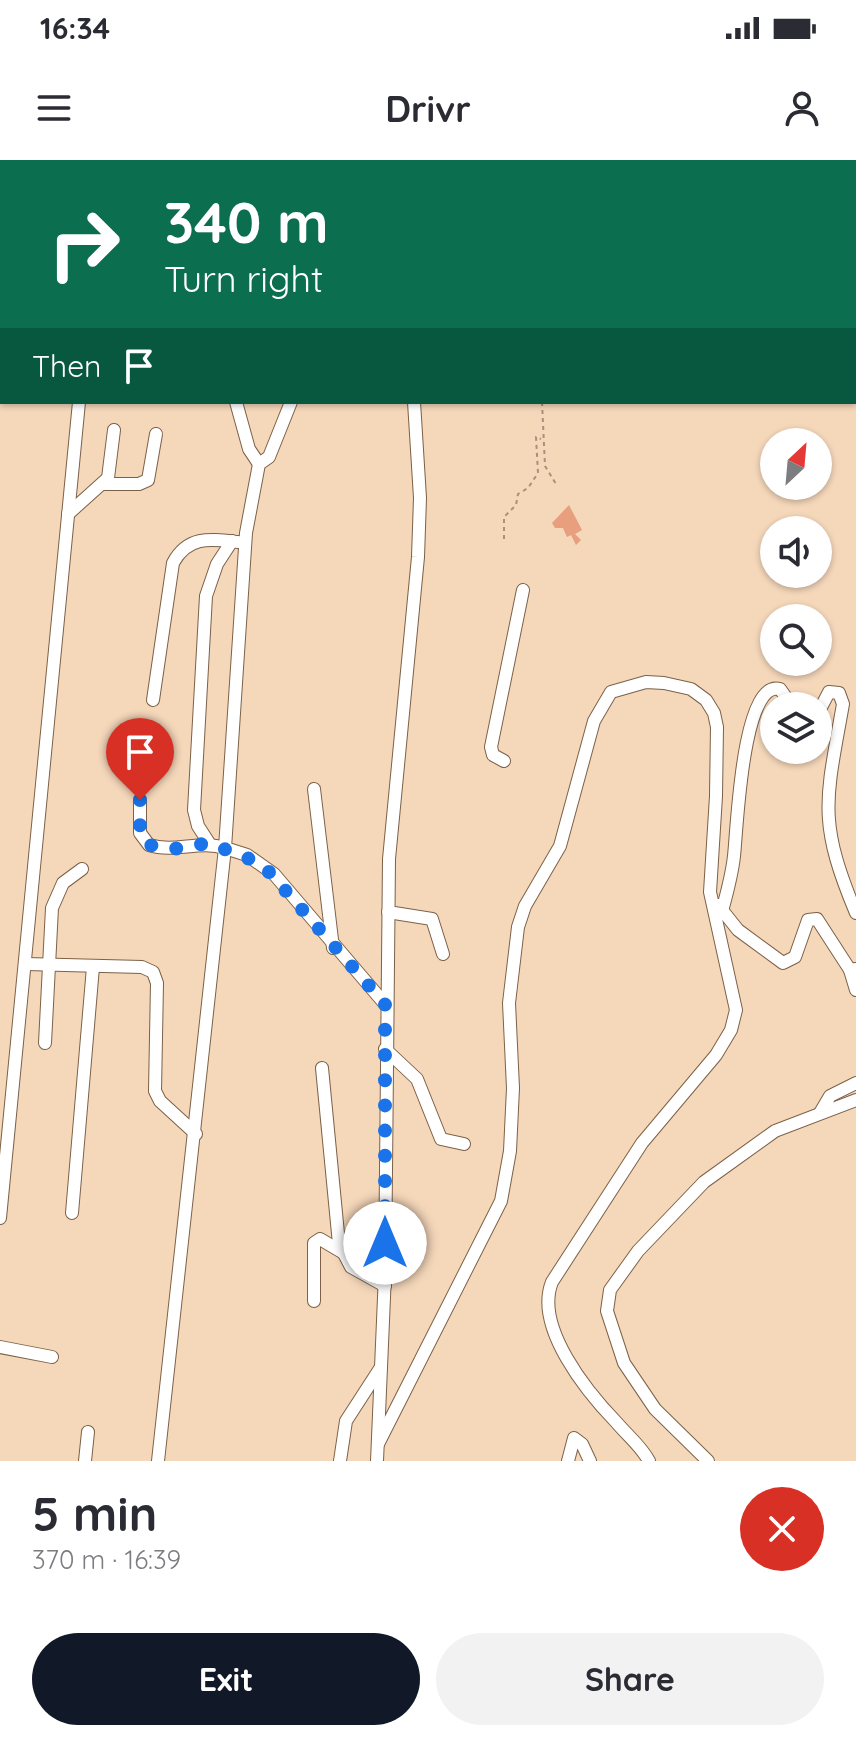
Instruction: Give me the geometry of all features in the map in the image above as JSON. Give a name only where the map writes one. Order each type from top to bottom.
[{"type":"street","points":[[0,1218],[79,404]]},
{"type":"street","points":[[237,404],[249,449],[259,464]]},
{"type":"street","points":[[158,1461],[225,848],[238,542],[259,464],[269,457],[290,404]]},
{"type":"street","points":[[377,1461],[385,1286],[388,912],[397,746],[418,557],[420,498],[414,404]]},
{"type":"street","points":[[68,514],[105,484],[111,468],[114,430]]},
{"type":"street","points":[[105,484],[139,484],[148,480],[156,434]]},
{"type":"street","points":[[153,700],[173,563],[178,554],[194,541],[238,542]]},
{"type":"street","points":[[209,843],[198,826],[194,810],[206,596],[217,564],[238,542]]},
{"type":"street","points":[[504,761],[493,755],[491,747],[523,590]]},
{"type":"street","points":[[378,1444],[501,1201],[510,1151],[513,1088],[509,1003],[518,927],[525,906],[560,846],[594,721],[611,692],[623,686],[664,683],[691,689],[706,700],[714,713],[717,727],[716,796],[710,892],[736,1010],[731,1030],[702,1076],[638,1149],[552,1282],[548,1297],[551,1324],[564,1353],[601,1405],[649,1461]]},
{"type":"street","points":[[831,692],[839,693],[843,704],[832,764]]},
{"type":"street","points":[[722,911],[734,858],[752,722],[760,700]]},
{"type":"street","points":[[832,764],[826,796],[826,819],[834,860],[856,913]]},
{"type":"street","points":[[314,789],[333,948]]},
{"type":"street","points":[[140,800],[140,833],[149,845],[173,849],[209,843],[247,855],[274,874],[333,948],[385,1004]]},
{"type":"street","points":[[45,1043],[52,965],[52,908],[63,883],[82,869]]},
{"type":"street","points":[[710,892],[722,911],[766,953],[783,963],[795,957],[808,920],[817,919],[853,970],[856,990]]},
{"type":"street","points":[[388,912],[432,919],[443,954]]},
{"type":"street","points":[[26,964],[142,967],[153,972],[157,983],[155,1091],[160,1101],[196,1134]]},
{"type":"street","points":[[72,1213],[93,967]]},
{"type":"street","points":[[385,1049],[417,1079],[441,1139],[464,1144]]},
{"type":"street","points":[[322,1068],[342,1252]]},
{"type":"street","points":[[820,1113],[830,1096],[856,1083]]},
{"type":"street","points":[[708,1461],[655,1409],[624,1363],[607,1311],[610,1290],[630,1261],[704,1182],[775,1131],[856,1100]]},
{"type":"street","points":[[314,1301],[314,1243],[320,1239],[342,1252],[358,1273],[385,1286]]},
{"type":"street","points":[[0,1347],[52,1357]]},
{"type":"street","points":[[340,1461],[346,1421],[381,1367]]},
{"type":"street","points":[[85,1461],[88,1432]]},
{"type":"street","points":[[568,1461],[574,1438],[582,1444],[590,1461]]},
{"type":"path","points":[[542,404],[541,439],[545,466],[556,484]]},
{"type":"path","points":[[504,539],[504,517],[516,505],[518,494],[528,488],[538,473],[536,437],[541,439]]},
{"type":"building","points":[[569,505],[582,530],[575,534],[581,540],[576,545],[571,535],[567,537],[563,528],[555,528],[552,523]]},
{"type":"route","points":[[140,800],[138,825],[142,839],[149,845],[173,849],[209,843],[247,855],[262,864],[287,888],[333,948],[385,1004],[385,1243]]}]
